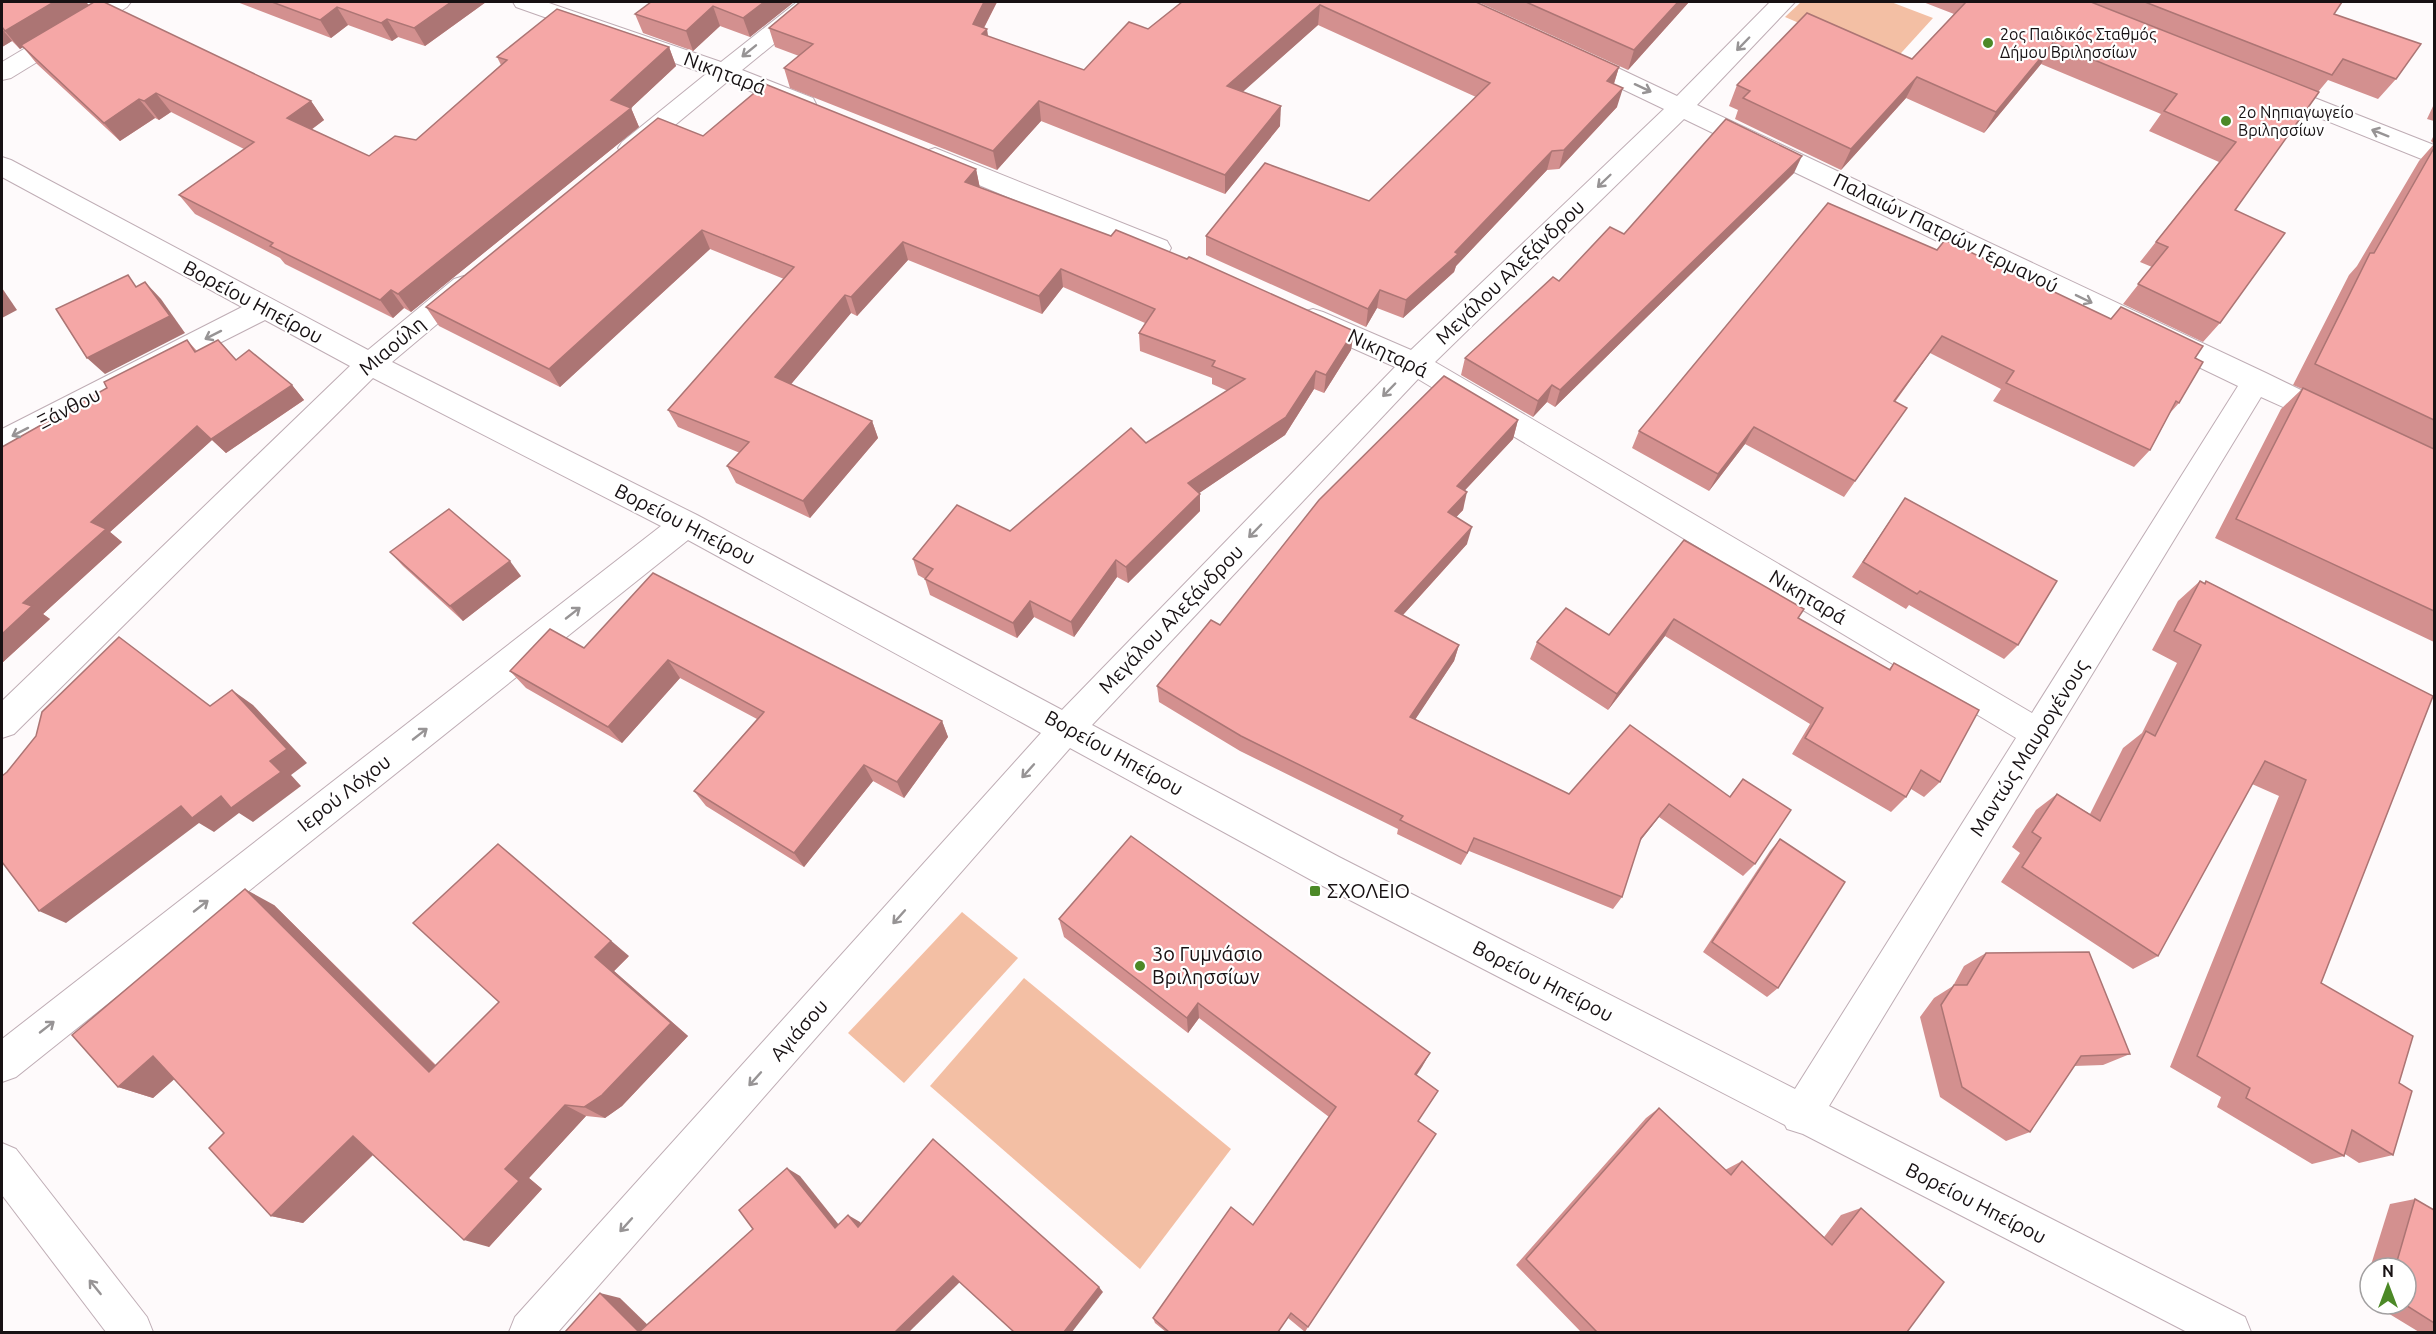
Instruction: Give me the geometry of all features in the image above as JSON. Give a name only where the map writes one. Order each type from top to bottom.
[{"type":"street","points":[[2,72],[119,2]]},
{"type":"street","name":"Νικηταρά","points":[[524,2],[724,72],[829,114]]},
{"type":"street","points":[[614,162],[811,2]]},
{"type":"street","name":"Μεγάλου Αλεξάνδρου","points":[[1067,728],[1414,364],[1682,106],[1783,2]]},
{"type":"street","name":"Παλαιών Πατρών Γερμανού","points":[[1553,46],[2351,427]]},
{"type":"street","points":[[2250,80],[2434,154]]},
{"type":"street","points":[[905,145],[1177,256]]},
{"type":"street","name":"Βορείου Ηπείρου","points":[[2,166],[370,364],[686,524],[1326,869],[1802,1115],[2230,1332]]},
{"type":"street","name":"Μιαούλη","points":[[2,723],[370,364],[486,268]]},
{"type":"street","name":"Ξάνθου","points":[[2,442],[265,308]]},
{"type":"street","name":"Νικηταρά","points":[[1290,308],[1414,364],[2038,734]]},
{"type":"street","name":"Μαντώς Μαυρογένους","points":[[1802,1115],[2256,381]]},
{"type":"street","name":"Ιερού Λόχου","points":[[2,1063],[686,524]]},
{"type":"street","name":"Αγιάσου","points":[[530,1332],[1067,728]]},
{"type":"street","points":[[2,1162],[132,1332]]},
{"type":"shaded area","points":[[1801,2],[1891,2],[1933,18],[1892,63],[1785,17]]},
{"type":"shaded area","points":[[962,912],[1018,958],[904,1083],[848,1033]]},
{"type":"shaded area","points":[[1024,978],[1231,1149],[1140,1269],[930,1086]]},
{"type":"building","points":[[2,2],[54,2],[5,31],[2,27]]},
{"type":"building","points":[[94,2],[104,2],[311,101],[287,118],[369,156],[395,136],[416,140],[507,60],[497,57],[557,9],[669,47],[611,100],[631,108],[398,294],[391,290],[380,300],[270,246],[273,243],[179,195],[254,142],[156,93],[144,101],[139,99],[104,123],[21,45]]},
{"type":"building","points":[[272,2],[451,2],[414,28],[387,19],[381,23],[337,7],[320,20]]},
{"type":"building","points":[[651,2],[764,2],[743,18],[713,6],[686,31],[635,14]]},
{"type":"building","points":[[800,2],[984,2],[973,24],[987,29],[982,34],[1084,70],[1129,22],[1148,29],[1182,2],[1476,2],[1619,67],[1607,81],[1623,88],[1564,150],[1552,151],[1455,252],[1458,254],[1406,300],[1380,290],[1368,309],[1206,236],[1265,163],[1369,201],[1490,83],[1320,5],[1227,86],[1281,106],[1225,175],[1039,101],[993,151],[784,68],[813,44],[769,28]]},
{"type":"building","points":[[1526,2],[1678,2],[1634,50]]},
{"type":"building","points":[[1966,2],[2091,2],[2319,92],[2235,210],[2285,233],[2220,323],[2138,284],[2168,247],[2156,242],[2236,142],[2164,111],[2177,94],[2053,43],[1996,112],[1917,77],[1851,149],[1743,98],[1750,91],[1737,85],[1807,13],[1912,59]]},
{"type":"building","points":[[2145,2],[2342,2],[2334,14],[2421,44],[2396,79],[2343,59],[2332,75]]},
{"type":"building","points":[[765,84],[976,169],[965,182],[1111,236],[1116,230],[1187,259],[1189,257],[1354,331],[1326,375],[1316,371],[1286,417],[1188,483],[1200,494],[1126,567],[1116,560],[1071,622],[1030,601],[1013,623],[925,579],[933,569],[913,559],[957,505],[1010,531],[1131,428],[1146,443],[1245,379],[1212,366],[1215,361],[1139,333],[1155,309],[1061,269],[1039,296],[903,242],[851,297],[845,295],[775,377],[872,421],[803,501],[727,466],[749,442],[668,410],[794,267],[702,230],[549,369],[426,307],[658,118],[703,136]]},
{"type":"building","points":[[1726,119],[1802,156],[1560,390],[1552,385],[1538,401],[1465,358],[1553,277],[1559,281],[1610,227],[1624,234]]},
{"type":"building","points":[[2434,148],[2434,420],[2315,364],[2370,253],[2374,253]]},
{"type":"building","points":[[1828,203],[1937,250],[1945,240],[2111,319],[2121,307],[2203,346],[2195,358],[2203,362],[2179,403],[2176,401],[2150,450],[2006,383],[2014,371],[1942,336],[1894,401],[1907,408],[1855,481],[1754,427],[1718,474],[1639,431]]},
{"type":"building","points":[[128,275],[136,287],[145,282],[170,316],[87,358],[56,309]]},
{"type":"building","points":[[187,340],[195,352],[218,340],[236,360],[249,350],[292,385],[211,439],[197,426],[91,522],[106,529],[23,603],[32,606],[2,634],[2,447],[107,388],[104,382]]},
{"type":"building","points":[[1444,376],[1518,420],[1457,486],[1467,492],[1448,512],[1472,527],[1395,611],[1459,645],[1410,717],[1569,794],[1630,725],[1730,797],[1743,779],[1791,810],[1755,864],[1669,804],[1641,838],[1622,897],[1474,838],[1467,853],[1400,820],[1403,816],[1241,736],[1157,686],[1211,620],[1220,625],[1319,500]]},
{"type":"building","points":[[2303,388],[2434,449],[2434,611],[2236,519]]},
{"type":"building","points":[[1905,498],[2057,581],[2018,645],[1920,591],[1917,594],[1863,562]]},
{"type":"building","points":[[449,509],[510,561],[450,606],[390,552]]},
{"type":"building","points":[[1684,540],[1804,609],[1798,618],[1890,670],[1894,663],[1979,710],[1940,782],[1921,770],[1906,797],[1805,738],[1823,708],[1674,619],[1617,694],[1537,642],[1566,608],[1609,635]]},
{"type":"building","points":[[653,573],[942,721],[897,782],[864,765],[794,853],[694,791],[764,712],[668,660],[608,727],[510,671],[550,629],[584,648]]},
{"type":"building","points":[[2200,581],[2205,584],[2206,581],[2433,696],[2321,983],[2413,1036],[2399,1083],[2412,1091],[2393,1155],[2352,1130],[2344,1156],[2246,1098],[2250,1088],[2197,1056],[2306,780],[2265,761],[2158,956],[2022,867],[2041,838],[2032,832],[2057,794],[2100,821],[2146,731],[2155,736],[2201,645],[2174,631]]},
{"type":"building","points":[[119,637],[210,706],[232,690],[287,749],[270,761],[281,772],[231,808],[221,796],[192,818],[181,806],[39,911],[2,862],[2,776],[36,736],[42,712]]},
{"type":"building","points":[[1131,836],[1430,1053],[1415,1074],[1438,1091],[1418,1121],[1436,1134],[1308,1327],[1291,1313],[1278,1332],[1169,1332],[1153,1318],[1231,1207],[1253,1225],[1336,1107],[1198,1003],[1187,1018],[1059,919]]},
{"type":"building","points":[[1780,839],[1845,882],[1778,988],[1712,942]]},
{"type":"building","points":[[498,844],[611,941],[595,957],[671,1023],[602,1095],[584,1107],[565,1105],[505,1169],[519,1181],[464,1240],[353,1136],[271,1216],[209,1148],[224,1133],[153,1056],[118,1087],[72,1035],[245,889],[429,1072],[499,1002],[413,923]]},
{"type":"building","points":[[2089,952],[2130,1054],[2081,1056],[2030,1132],[1962,1087],[1941,1005],[1954,985],[1967,985],[1986,953]]},
{"type":"building","points":[[1659,1108],[1731,1175],[1742,1161],[1832,1245],[1861,1208],[1944,1282],[1907,1332],[1597,1332],[1526,1259]]},
{"type":"building","points":[[933,1139],[1099,1287],[1064,1332],[1014,1332],[953,1276],[895,1332],[639,1332],[753,1229],[739,1210],[787,1168],[835,1228],[848,1215],[858,1227]]},
{"type":"building","points":[[2415,1199],[2434,1210],[2434,1323],[2418,1313],[2418,1256],[2398,1256]]},
{"type":"building","points":[[600,1293],[639,1332],[565,1332]]},
{"type":"place","name":"2ος Παιδικός Σταθμός Δήμου Βριλησσίων","points":[[1988,43]]},
{"type":"place","name":"2ο Νηπιαγωγείο Βριλησσίων","points":[[2226,121]]},
{"type":"place","name":"ΣΧΟΛΕΙΟ","points":[[1315,891]]},
{"type":"place","name":"3ο Γυμνάσιο Βριλησσίων","points":[[1140,966]]}]
